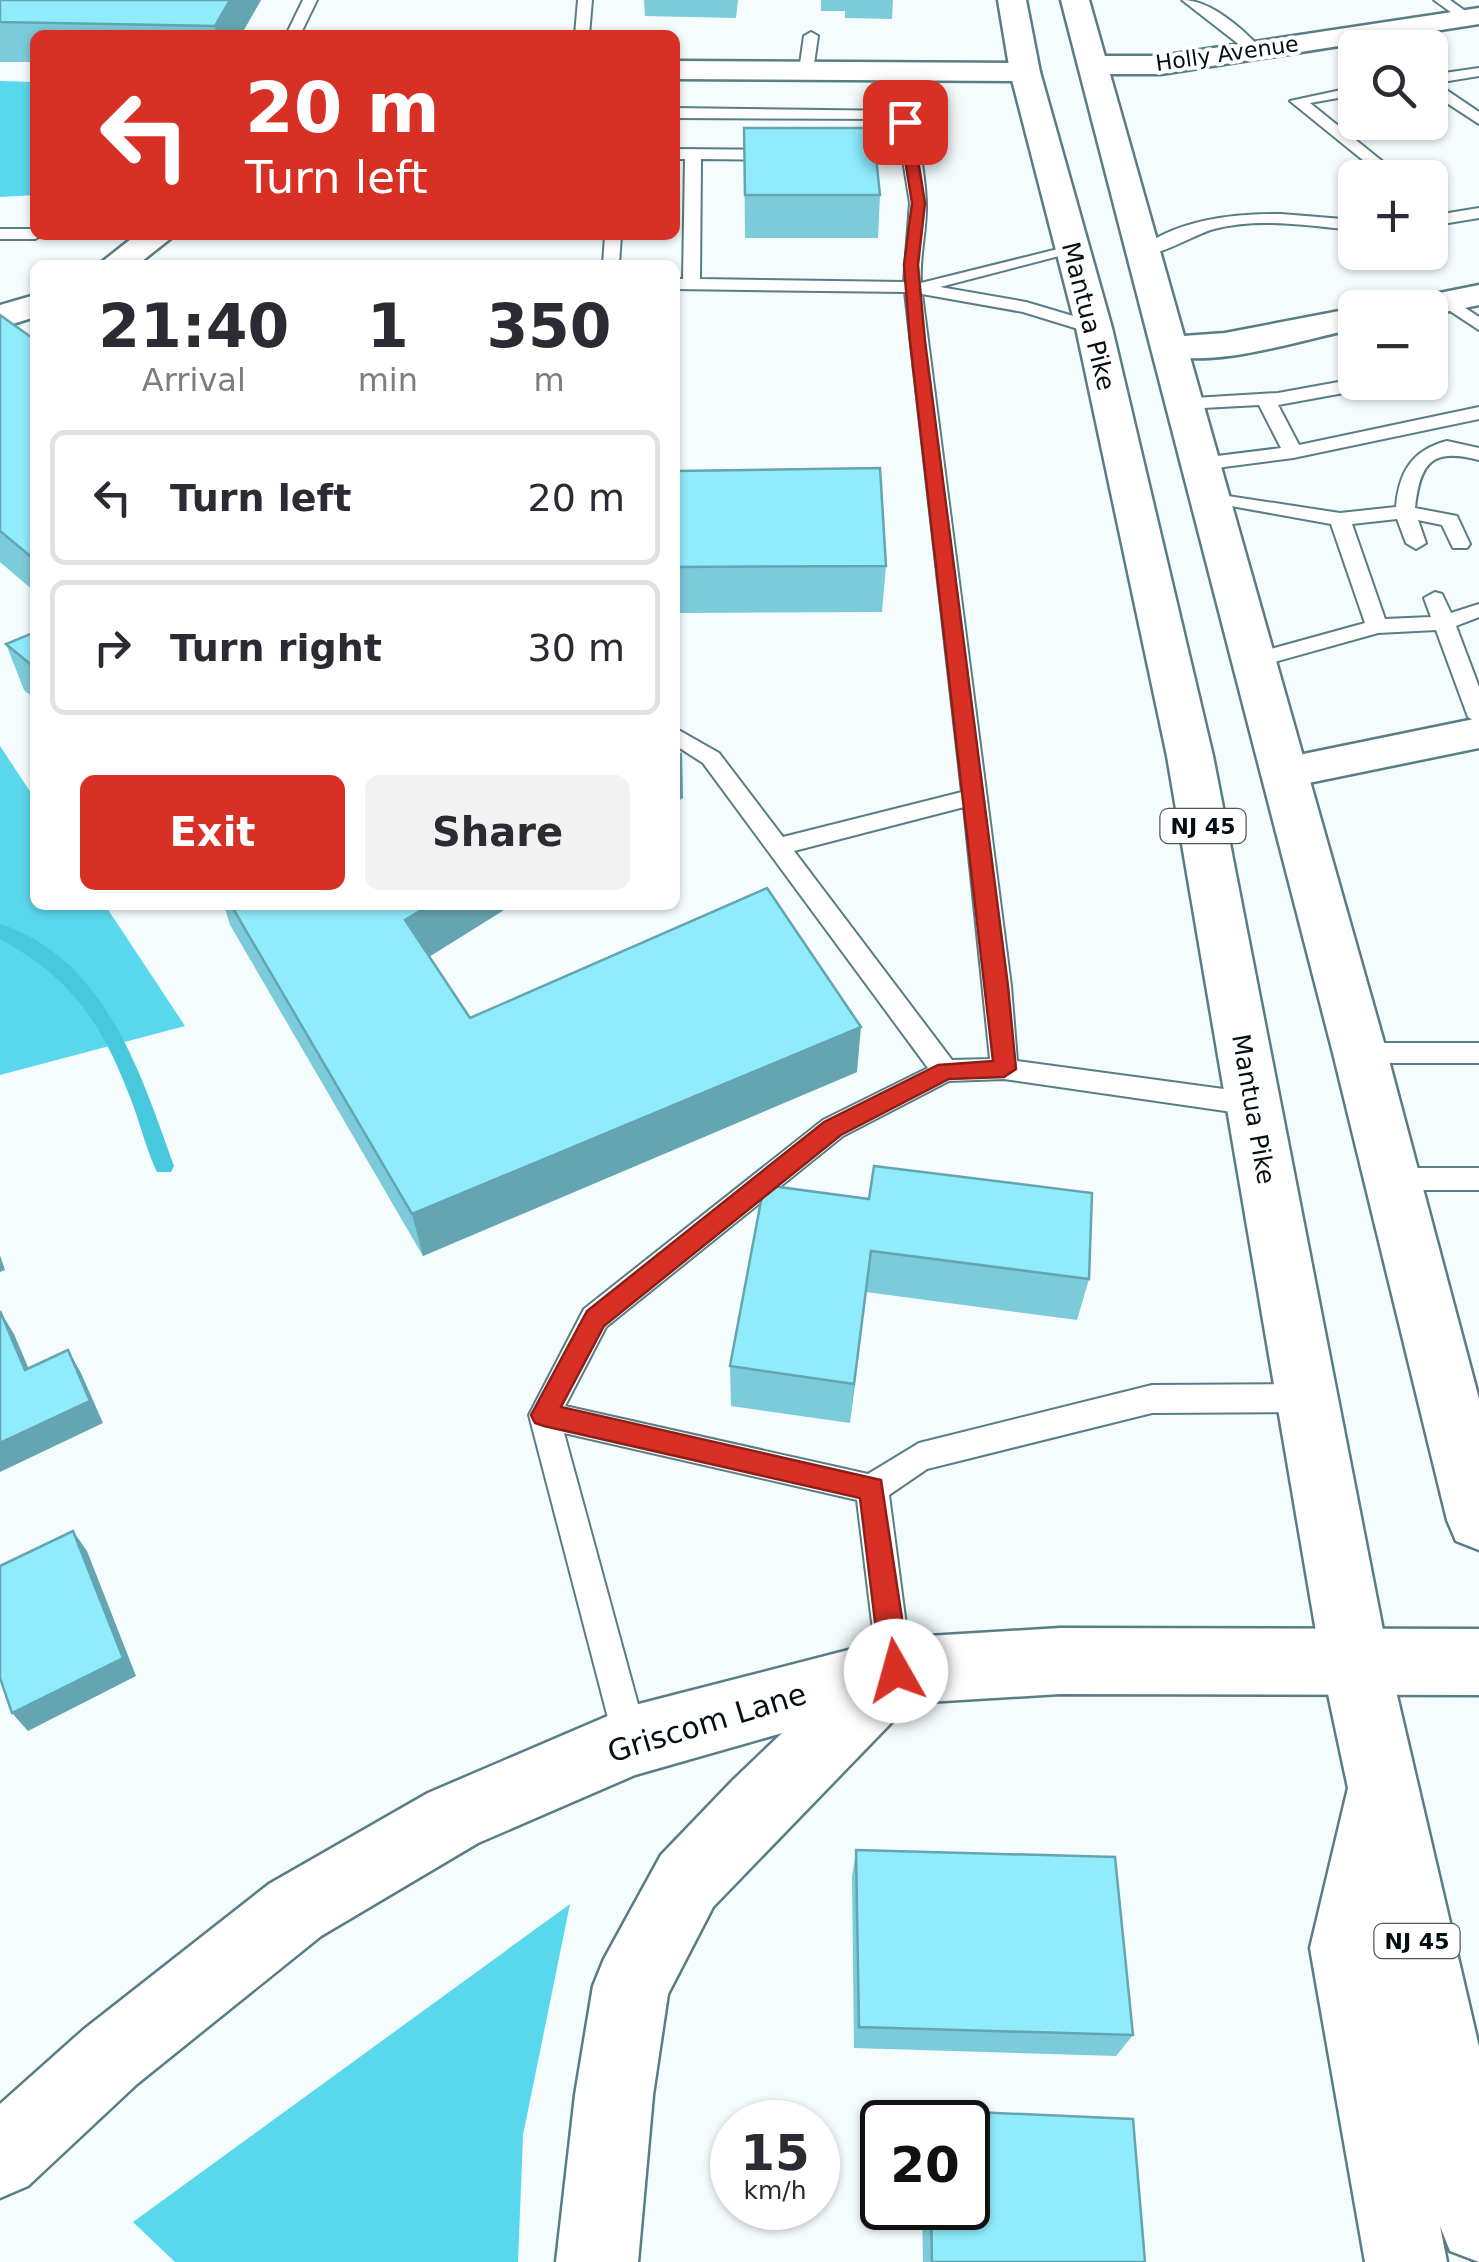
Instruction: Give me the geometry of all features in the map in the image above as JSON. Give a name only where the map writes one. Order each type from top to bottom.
[{"type":"main road","name":"Mantua Pike","points":[[1012,0],[1025,72],[1094,328],[1190,756],[1355,1662],[1479,2222]]},
{"type":"main road","points":[[1075,0],[1360,1053],[1479,1520]]},
{"type":"main road","name":"Holly Avenue","points":[[1417,30],[1474,17]]},
{"type":"main road","name":"Holly Avenue","points":[[1094,65],[1161,65],[1255,50],[1338,43]]},
{"type":"main road","points":[[680,70],[1025,72]]},
{"type":"main road","points":[[122,260],[151,240]]},
{"type":"main road","points":[[0,317],[30,307]]},
{"type":"main road","points":[[1169,346],[1225,344],[1338,321]]},
{"type":"main road","points":[[1284,773],[1479,733]]},
{"type":"main road","name":"Griscom Lane","points":[[0,2158],[110,2057],[296,1910],[453,1818],[631,1741],[896,1671],[1060,1660],[1479,1662]]},
{"type":"main road","points":[[597,2262],[612,2114],[631,1986],[687,1881],[758,1805],[896,1671]]},
{"type":"main road","points":[[1382,1782],[1347,1948],[1406,2262]]},
{"type":"lane","points":[[295,30],[310,0]]},
{"type":"lane","points":[[582,30],[585,0]]},
{"type":"lane","points":[[1189,0],[1255,50]]},
{"type":"lane","points":[[1442,0],[1474,17]]},
{"type":"lane","points":[[806,71],[811,36]]},
{"type":"lane","points":[[1448,78],[1479,72]]},
{"type":"lane","points":[[1338,94],[1298,100],[1338,132]]},
{"type":"lane","points":[[1448,96],[1479,119]]},
{"type":"lane","points":[[680,113],[900,114],[913,155],[918,203],[912,287],[1004,1069]]},
{"type":"lane","points":[[1348,140],[1373,160]]},
{"type":"lane","points":[[793,155],[684,154],[683,284],[912,287],[1026,307],[1094,328]]},
{"type":"lane","points":[[813,155],[913,155]]},
{"type":"lane","points":[[1448,218],[1479,213]]},
{"type":"lane","points":[[1144,252],[1204,226],[1234,219],[1338,224]]},
{"type":"lane","points":[[0,234],[30,234]]},
{"type":"lane","points":[[912,287],[1035,262],[1074,250]]},
{"type":"lane","points":[[1463,298],[1479,325]]},
{"type":"lane","points":[[1184,403],[1266,400],[1338,388]]},
{"type":"lane","points":[[1266,400],[1292,452]]},
{"type":"lane","points":[[1205,480],[1292,452],[1479,414]]},
{"type":"lane","points":[[1416,543],[1404,512],[1406,488],[1415,467],[1430,450],[1456,446],[1479,454]]},
{"type":"lane","points":[[1205,480],[1340,519],[1404,512],[1450,520],[1460,544]]},
{"type":"lane","points":[[1364,516],[1373,543]]},
{"type":"lane","points":[[1340,519],[1377,626]]},
{"type":"lane","points":[[1392,598],[1402,625]]},
{"type":"lane","points":[[1435,598],[1479,717]]},
{"type":"lane","points":[[1254,660],[1377,626],[1444,624],[1479,610]]},
{"type":"lane","points":[[1377,626],[1454,650],[1479,646]]},
{"type":"lane","points":[[680,738],[711,758],[946,1071]]},
{"type":"lane","points":[[777,846],[973,797]]},
{"type":"lane","points":[[1360,1053],[1479,1053]]},
{"type":"lane","points":[[631,1741],[544,1415],[595,1318],[832,1128],[946,1071],[1004,1069],[1254,1104]]},
{"type":"lane","points":[[1390,1178],[1479,1179]]},
{"type":"lane","points":[[544,1415],[872,1489],[919,1456],[1152,1398],[1308,1398]]},
{"type":"lane","points":[[872,1489],[896,1671]]},
{"type":"shaded area","points":[[0,81],[30,82],[30,195],[0,197]]},
{"type":"shaded area","points":[[0,746],[30,791],[30,910],[108,910],[185,1026],[0,1075]]},
{"type":"shaded area","points":[[570,1904],[523,2135],[518,2262],[175,2262],[133,2222]]},
{"type":"building","points":[[0,0],[230,0],[215,26],[0,22]]},
{"type":"building","points":[[744,128],[873,128],[880,195],[745,195]]},
{"type":"building","points":[[0,315],[30,336],[30,556],[0,531]]},
{"type":"building","points":[[880,468],[886,566],[680,567],[680,471]]},
{"type":"building","points":[[30,634],[30,664],[6,644]]},
{"type":"building","points":[[767,888],[861,1027],[412,1214],[234,910],[422,910],[405,920],[470,1018]]},
{"type":"building","points":[[874,1166],[1092,1193],[1089,1279],[871,1251],[854,1384],[730,1366],[764,1185],[869,1199]]},
{"type":"building","points":[[0,1311],[25,1370],[68,1350],[90,1401],[0,1443]]},
{"type":"building","points":[[73,1531],[123,1658],[12,1713],[0,1678],[0,1566]]},
{"type":"building","points":[[856,1850],[1115,1857],[1133,2035],[859,2027]]},
{"type":"building","points":[[990,2113],[1133,2119],[1145,2262],[932,2262],[931,2230],[990,2230]]},
{"type":"waterway","points":[[0,931],[54,963],[94,1004],[134,1083],[164,1166]]},
{"type":"route","points":[[896,1671],[872,1489],[544,1415],[595,1318],[832,1128],[946,1071],[1004,1069],[998,986],[918,341],[911,265],[918,203],[905,122]]}]
